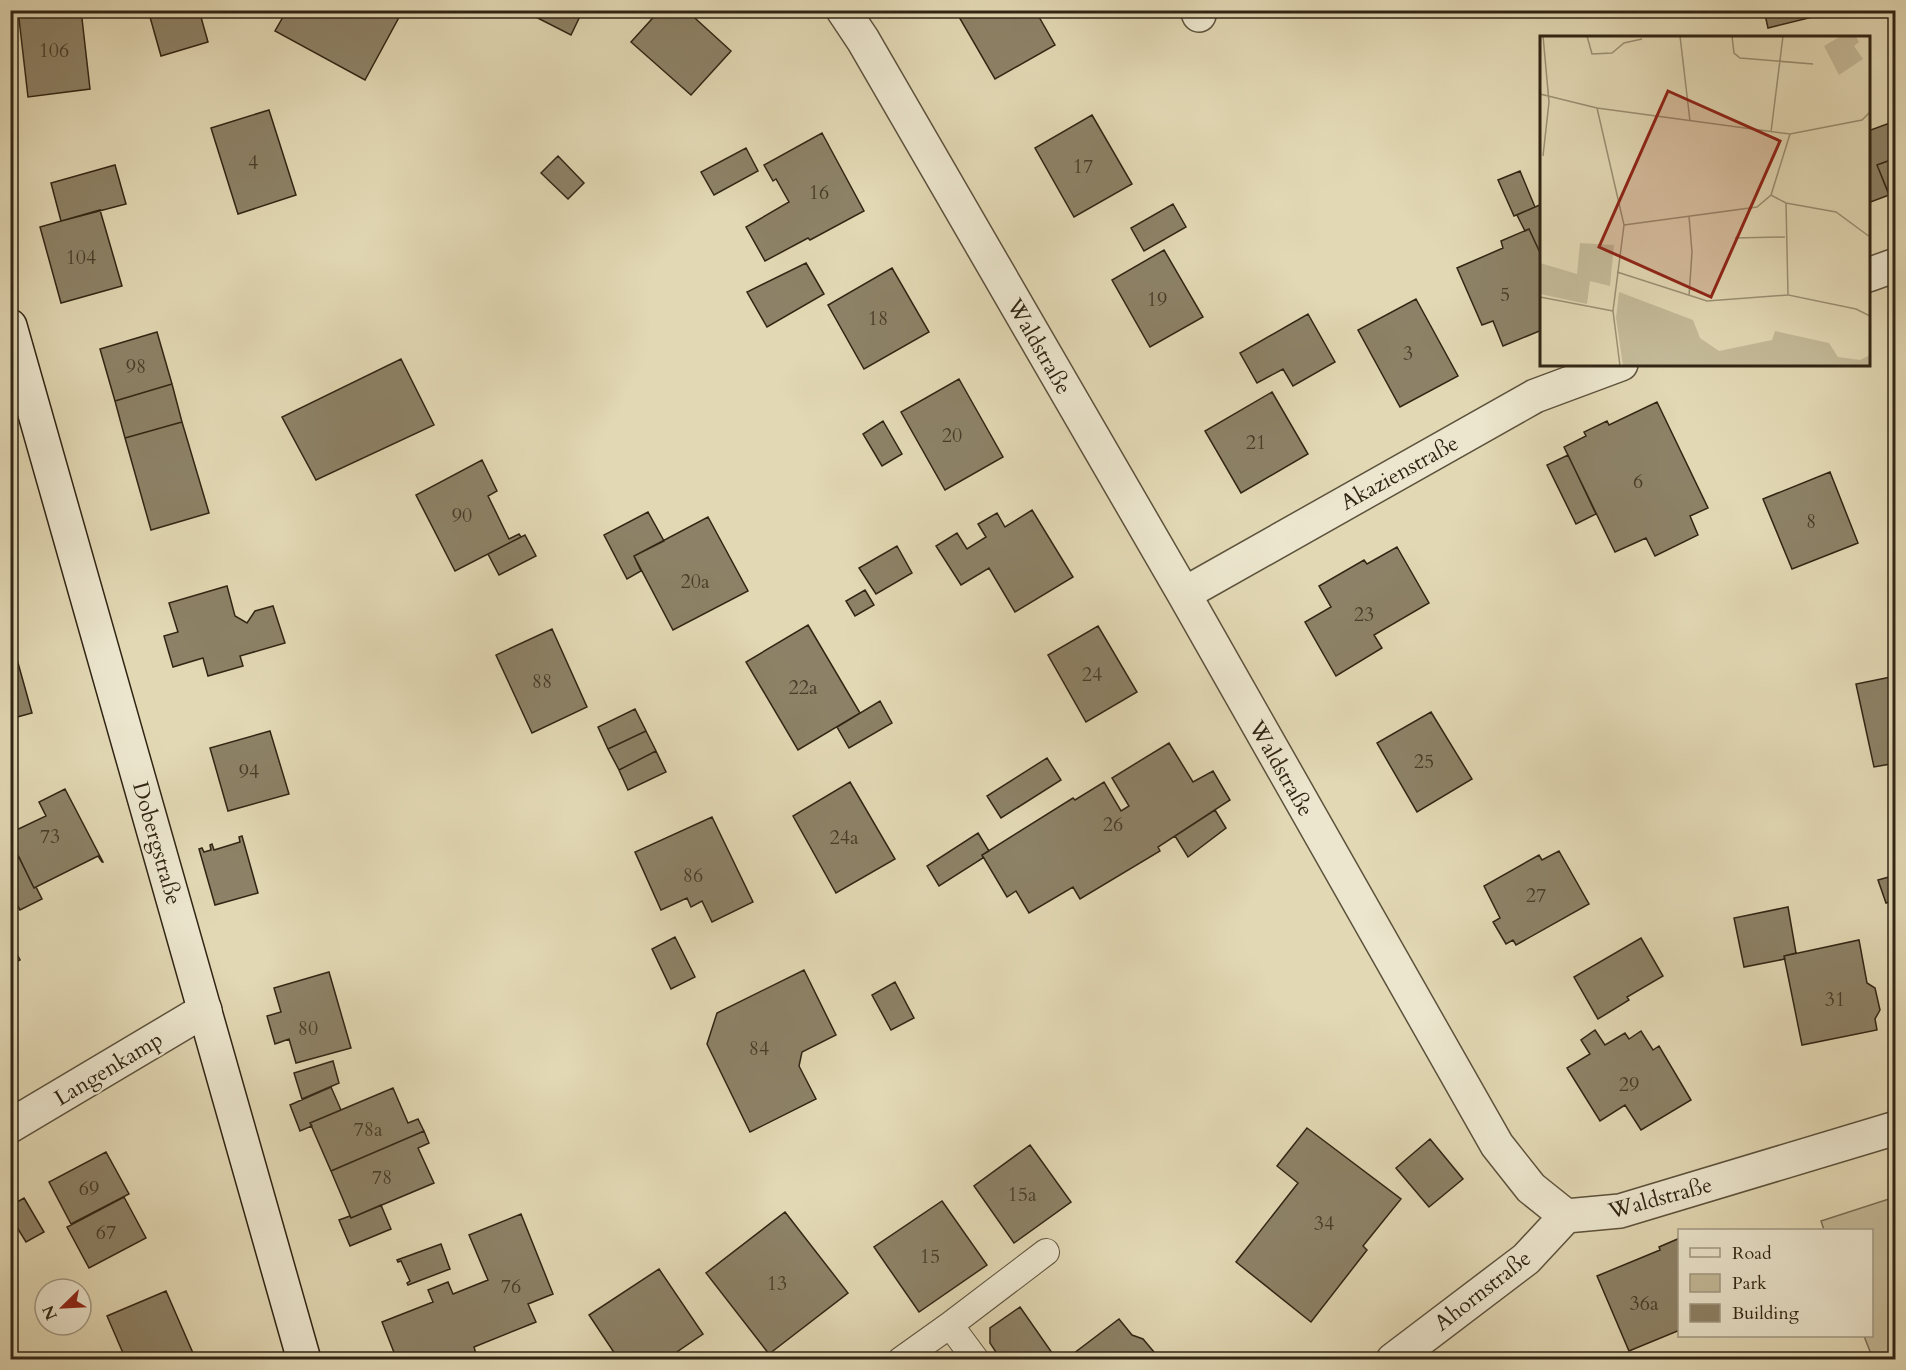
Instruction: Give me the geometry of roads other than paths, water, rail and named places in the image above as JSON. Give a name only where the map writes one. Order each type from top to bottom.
[{"type":"street","name":"Waldstraße","points":[[843,10],[1184,594],[1497,1145],[1531,1188],[1566,1216],[1620,1211],[1896,1128]]},
{"type":"street","points":[[1870,274],[1896,265]]},
{"type":"street","name":"Dobergstraße","points":[[10,326],[304,1359]]},
{"type":"street","name":"Akazienstraße","points":[[1184,594],[1535,396],[1616,366]]},
{"type":"street","name":"Langenkamp","points":[[10,1125],[205,1010]]},
{"type":"street","name":"Ahornstraße","points":[[1393,1359],[1526,1259],[1566,1216]]},
{"type":"lane","points":[[901,1359],[950,1326],[1046,1252]]},
{"type":"lane","points":[[950,1326],[976,1359]]}]
